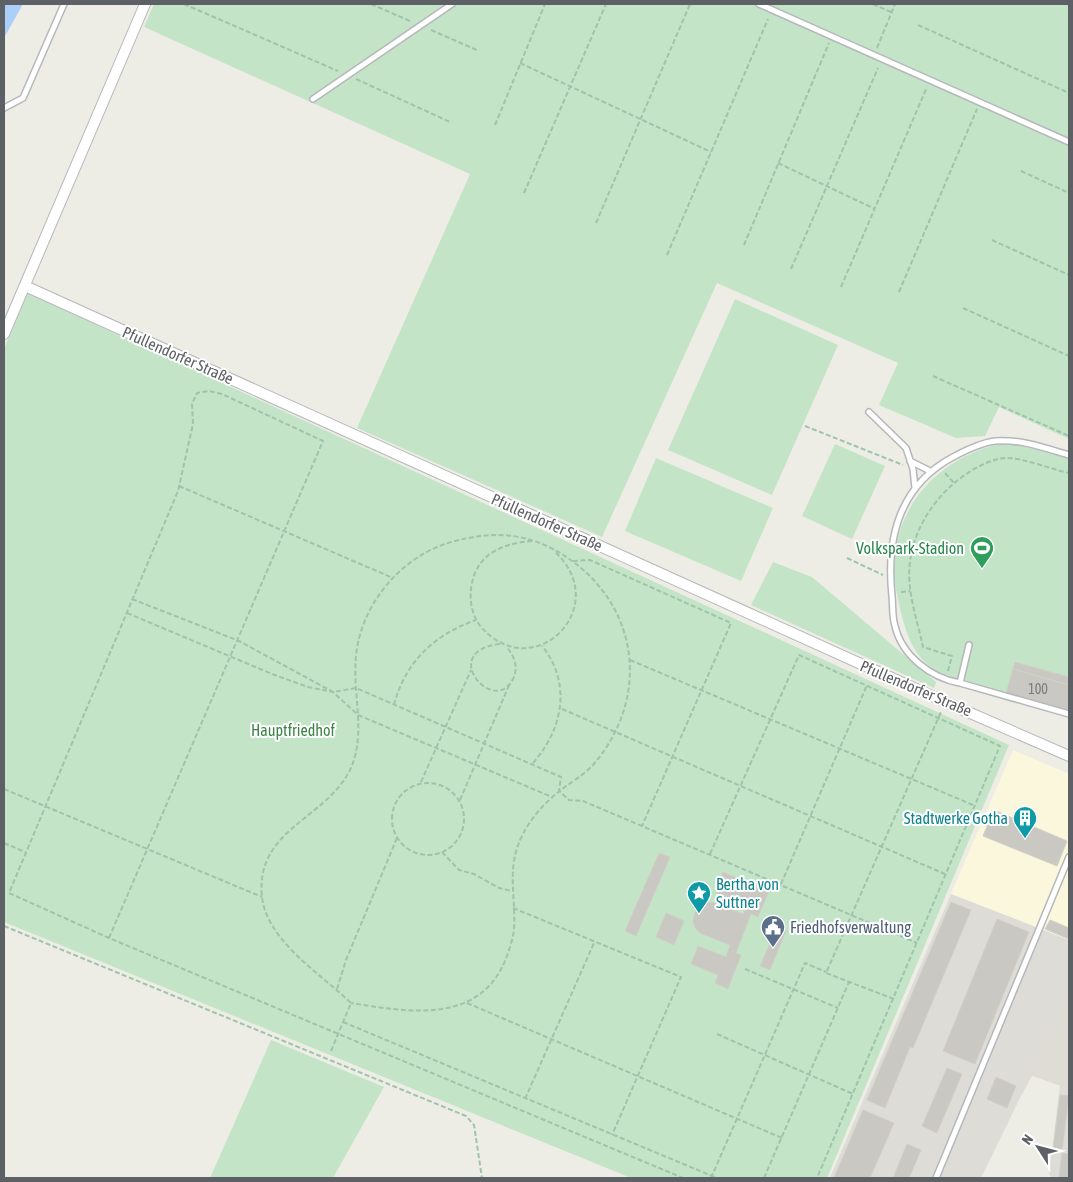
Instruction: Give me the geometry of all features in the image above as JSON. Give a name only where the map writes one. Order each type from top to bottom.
[{"type":"street","points":[[4,334],[145,4]]},
{"type":"street","name":"Pfullendorfer Straße","points":[[25,286],[945,702],[1069,754]]},
{"type":"lane","points":[[4,108],[23,98],[64,4]]},
{"type":"lane","points":[[313,99],[452,4]]},
{"type":"lane","points":[[759,4],[1069,142]]},
{"type":"lane","points":[[869,412],[906,448],[913,469],[915,488]]},
{"type":"lane","points":[[1069,455],[1016,441],[994,442],[964,451],[930,471],[915,488],[901,513],[890,551],[890,578],[895,626],[900,640],[909,655],[946,681],[960,683],[1069,714]]},
{"type":"lane","points":[[910,461],[930,471]]},
{"type":"lane","points":[[960,683],[969,645]]},
{"type":"lane","points":[[936,1178],[1069,857]]},
{"type":"path","points":[[184,4],[450,122]]},
{"type":"path","points":[[495,125],[545,4]]},
{"type":"path","points":[[524,193],[606,4]]},
{"type":"path","points":[[596,224],[690,4]]},
{"type":"path","points":[[873,4],[892,12]]},
{"type":"path","points":[[874,55],[895,4]]},
{"type":"path","points":[[667,255],[772,10]]},
{"type":"path","points":[[918,25],[1069,93]]},
{"type":"path","points":[[744,245],[832,36]]},
{"type":"path","points":[[791,269],[882,59]]},
{"type":"path","points":[[520,63],[711,152]]},
{"type":"path","points":[[841,287],[930,80]]},
{"type":"path","points":[[899,292],[980,103]]},
{"type":"path","points":[[778,163],[875,209]]},
{"type":"path","points":[[1021,171],[1069,193]]},
{"type":"path","points":[[992,240],[1069,275]]},
{"type":"path","points":[[963,308],[1069,356]]},
{"type":"path","points":[[933,376],[1069,436]]},
{"type":"path","points":[[109,938],[324,441],[222,394],[209,391],[197,393],[192,404],[193,424],[179,486],[9,893],[109,938],[683,1178]]},
{"type":"path","points":[[805,426],[913,469]]},
{"type":"path","points":[[946,681],[952,656],[923,647],[909,586],[910,558],[919,528],[937,499],[954,483],[988,462],[1007,457],[1069,473]]},
{"type":"path","points":[[938,466],[954,483]]},
{"type":"path","points":[[179,486],[392,578]]},
{"type":"path","points":[[481,534],[519,536],[533,541],[551,548],[580,566],[601,588],[619,614],[630,660],[627,699],[621,724],[608,747],[590,769],[552,797],[522,834],[516,852],[512,891],[514,929],[510,951],[500,972],[489,987],[466,1003],[439,1010],[390,1009],[352,1002],[296,955],[270,920],[262,897],[268,859],[278,840],[291,826],[308,818],[343,784],[352,764],[358,745],[356,656],[364,621],[392,578],[412,560],[442,544],[481,534]]},
{"type":"path","points":[[533,541],[516,542],[500,548],[486,557],[476,571],[471,587],[471,605],[476,620],[490,636],[507,647],[524,649],[542,645],[558,636],[570,622],[576,604],[576,588],[571,572],[551,548]]},
{"type":"path","points":[[847,558],[890,578]]},
{"type":"path","points":[[572,561],[590,560],[731,623],[671,756],[642,826]]},
{"type":"path","points":[[132,599],[239,641],[333,692],[358,715],[552,797]]},
{"type":"path","points":[[126,613],[308,687],[333,692],[356,688],[444,728],[533,763],[561,777],[559,791]]},
{"type":"path","points":[[394,705],[404,678],[424,650],[449,632],[476,620]]},
{"type":"path","points":[[421,783],[471,670],[474,656],[485,646],[500,644]]},
{"type":"path","points":[[533,763],[544,751],[555,732],[562,709],[560,685],[555,666],[542,645]]},
{"type":"path","points":[[460,800],[516,670],[516,662],[507,647]]},
{"type":"path","points":[[710,854],[799,655],[1000,746],[817,1178]]},
{"type":"path","points":[[630,660],[974,806]]},
{"type":"path","points":[[471,670],[477,683],[483,687],[497,690],[510,683]]},
{"type":"path","points":[[781,884],[867,685]]},
{"type":"path","points":[[826,973],[945,702]]},
{"type":"path","points":[[562,709],[946,874]]},
{"type":"path","points":[[421,783],[438,783],[450,789],[460,800],[464,809],[465,822],[461,834],[455,844],[442,852],[423,855],[412,852],[397,838],[392,824],[392,813],[396,802],[403,792],[421,783]]},
{"type":"path","points":[[4,789],[262,897]]},
{"type":"path","points":[[559,791],[568,800],[583,801],[917,943]]},
{"type":"path","points":[[338,989],[346,960],[397,838]]},
{"type":"path","points":[[4,843],[25,852]]},
{"type":"path","points":[[442,852],[459,870],[474,874],[499,888],[512,891]]},
{"type":"path","points":[[513,908],[681,977],[612,1136]]},
{"type":"path","points":[[4,926],[466,1116],[474,1125],[482,1178]]},
{"type":"path","points":[[525,1099],[594,942]]},
{"type":"path","points":[[711,1177],[766,1056],[804,963],[894,999]]},
{"type":"path","points":[[745,969],[838,1008]]},
{"type":"path","points":[[764,1178],[849,982]]},
{"type":"path","points":[[331,1051],[352,1002]]},
{"type":"path","points":[[466,1003],[782,1138]]},
{"type":"path","points":[[343,1022],[612,1136],[717,1178]]},
{"type":"path","points":[[717,1034],[853,1094]]},
{"type":"shaded area","points":[[1013,750],[1069,774],[1069,940],[951,894]]},
{"type":"shaded area","points":[[951,894],[1069,940],[1069,1011],[1021,1096],[981,1178],[830,1178]]},
{"type":"shaded area","points":[[1069,995],[1069,1089],[1030,1075]]},
{"type":"shaded area","points":[[1060,1085],[1069,1089],[1069,1178],[1052,1178],[1049,1174]]},
{"type":"green space","points":[[154,4],[1069,4],[1069,439],[999,407],[985,436],[956,438],[879,405],[898,363],[717,283],[602,537],[357,428],[470,174],[144,27]]},
{"type":"green space","name":"Hauptfriedhof","points":[[27,293],[1009,745],[827,1178],[631,1178],[4,922],[4,349]]},
{"type":"green space","points":[[735,299],[838,345],[772,495],[668,450]]},
{"type":"green space","points":[[835,444],[885,466],[852,539],[802,516]]},
{"type":"green space","name":"Volkspark-Stadion","points":[[999,444],[1022,445],[1069,458],[1069,709],[942,674],[933,669],[914,649],[901,613],[895,581],[894,561],[904,519],[914,501],[942,471],[978,451]]},
{"type":"green space","points":[[656,458],[773,508],[741,581],[625,531]]},
{"type":"green space","points":[[773,562],[812,577],[936,682],[934,688],[751,605]]},
{"type":"green space","points":[[271,1040],[384,1087],[333,1178],[210,1178]]},
{"type":"water","points":[[4,4],[23,4],[4,38]]},
{"type":"building","points":[[1015,662],[1069,677],[1069,685],[1013,669]]},
{"type":"building","points":[[1013,669],[1069,685],[1069,711],[1006,693]]},
{"type":"building","name":"Stadtwerke Gotha","points":[[994,810],[1067,841],[1057,866],[983,836]]},
{"type":"building","points":[[659,853],[670,857],[636,936],[625,931]]},
{"type":"building","points":[[723,872],[769,891],[758,917],[751,914],[736,953],[741,955],[728,989],[715,983],[718,975],[691,964],[698,946],[726,957],[730,945],[700,933],[695,928],[693,921],[695,912],[701,905],[708,902],[715,903],[743,914],[747,905],[715,892]]},
{"type":"building","points":[[951,902],[971,910],[913,1048],[910,1047],[885,1108],[867,1100]]},
{"type":"building","points":[[666,913],[684,921],[674,945],[656,937]]},
{"type":"building","points":[[997,919],[1029,932],[975,1064],[943,1051]]},
{"type":"building","points":[[1050,920],[1069,928],[1069,939],[1045,929]]},
{"type":"building","name":"Friedhofsverwaltung","points":[[777,927],[786,931],[770,970],[760,966]]},
{"type":"building","points":[[947,1068],[962,1074],[937,1133],[922,1126]]},
{"type":"building","points":[[996,1077],[1016,1086],[1007,1108],[987,1099]]},
{"type":"building","points":[[1060,1095],[1069,1096],[1062,1151],[1053,1150]]},
{"type":"building","points":[[863,1110],[894,1123],[870,1178],[834,1178]]},
{"type":"building","points":[[907,1144],[921,1150],[909,1178],[893,1178]]},
{"type":"building","points":[[1062,1153],[1069,1154],[1069,1178],[1059,1178]]},
{"type":"place","name":"Volkspark-Stadion","points":[[982,569]]},
{"type":"place","name":"Stadtwerke Gotha","points":[[1025,839]]},
{"type":"place","name":"Bertha von Suttner","points":[[699,914]]},
{"type":"place","name":"Friedhofsverwaltung","points":[[773,948]]}]
